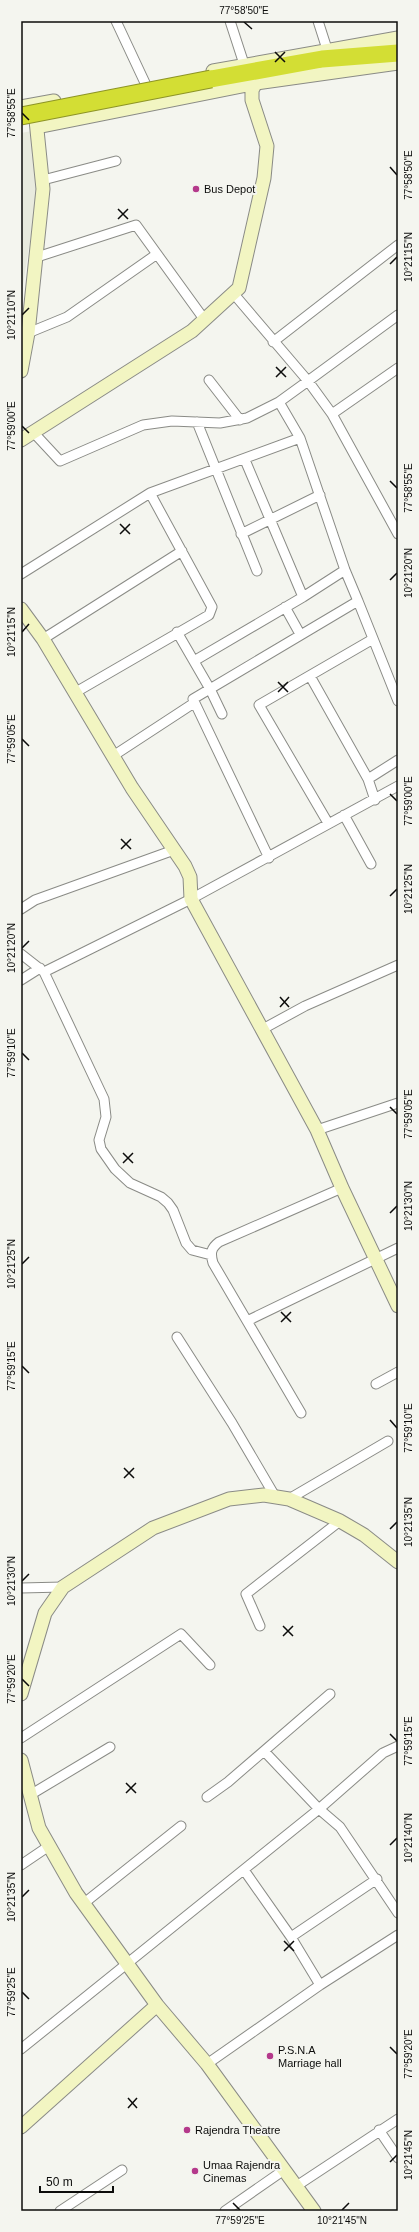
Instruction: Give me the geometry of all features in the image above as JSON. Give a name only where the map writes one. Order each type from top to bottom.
[{"type":"highway","points":[[25,109],[211,79],[322,59],[398,53]]},
{"type":"main road","points":[[21,371],[28,334],[37,257],[43,180],[38,128],[25,109],[244,64],[398,38]]},
{"type":"main road","points":[[38,128],[256,83],[398,63]]},
{"type":"main road","points":[[190,75],[194,96]]},
{"type":"main road","points":[[21,440],[192,331],[238,288],[264,178],[267,146],[252,100],[252,90],[256,83]]},
{"type":"main road","points":[[21,609],[43,639],[190,877],[191,899],[261,1030],[317,1130],[342,1188],[398,1306]]},
{"type":"main road","points":[[21,1694],[45,1613],[63,1587],[153,1528],[229,1499],[264,1495],[289,1499],[340,1521],[364,1535],[398,1562]]},
{"type":"main road","points":[[21,1760],[23,1782],[30,1795],[40,1828],[83,1904],[157,2005],[207,2064],[284,2170],[309,2209]]},
{"type":"main road","points":[[21,2127],[157,2005]]},
{"type":"street","points":[[116,21],[146,85]]},
{"type":"street","points":[[230,21],[244,64]]},
{"type":"street","points":[[318,21],[327,49]]},
{"type":"street","points":[[43,180],[116,161]]},
{"type":"street","points":[[37,257],[136,225],[204,319]]},
{"type":"street","points":[[273,342],[398,245]]},
{"type":"street","points":[[28,334],[67,317],[157,254]]},
{"type":"street","points":[[233,293],[308,382],[332,414],[398,534]]},
{"type":"street","points":[[34,433],[60,462],[143,425],[172,422],[220,423],[240,420],[258,414],[279,402],[398,315]]},
{"type":"street","points":[[332,414],[398,368]]},
{"type":"street","points":[[209,380],[240,420]]},
{"type":"street","points":[[279,402],[300,438],[345,570],[398,701]]},
{"type":"street","points":[[197,422],[215,470],[257,571]]},
{"type":"street","points":[[21,574],[150,493],[245,460],[300,438]]},
{"type":"street","points":[[245,460],[303,597]]},
{"type":"street","points":[[76,692],[212,612],[212,607],[150,493]]},
{"type":"street","points":[[241,534],[320,494]]},
{"type":"street","points":[[43,639],[182,551]]},
{"type":"street","points":[[194,661],[303,597],[345,570]]},
{"type":"street","points":[[269,858],[192,699],[358,601]]},
{"type":"street","points":[[285,607],[300,634]]},
{"type":"street","points":[[177,632],[210,689],[222,714]]},
{"type":"street","points":[[328,823],[259,705],[373,639]]},
{"type":"street","points":[[310,676],[368,779],[375,800]]},
{"type":"street","points":[[114,756],[194,702]]},
{"type":"street","points":[[368,779],[398,760]]},
{"type":"street","points":[[21,980],[191,899],[269,858],[328,823],[375,800],[398,786]]},
{"type":"street","points":[[344,815],[371,864]]},
{"type":"street","points":[[21,909],[35,900],[174,850]]},
{"type":"street","points":[[21,954],[42,970],[104,1100],[106,1117],[99,1140],[101,1149],[115,1169],[130,1183],[161,1197],[168,1203],[173,1210],[186,1243],[192,1250],[211,1255]]},
{"type":"street","points":[[261,1030],[305,1006],[398,965]]},
{"type":"street","points":[[317,1130],[398,1103]]},
{"type":"street","points":[[301,1413],[213,1263],[211,1255],[213,1247],[219,1242],[342,1188]]},
{"type":"street","points":[[247,1320],[398,1248]]},
{"type":"street","points":[[177,1337],[232,1423],[276,1498]]},
{"type":"street","points":[[376,1384],[398,1372]]},
{"type":"street","points":[[289,1499],[388,1441]]},
{"type":"street","points":[[260,1626],[246,1594],[340,1521]]},
{"type":"street","points":[[21,1588],[63,1587]]},
{"type":"street","points":[[21,1738],[181,1634],[210,1665]]},
{"type":"street","points":[[207,1797],[264,1751],[330,1694]]},
{"type":"street","points":[[21,2049],[319,1810],[383,1753],[398,1746]]},
{"type":"street","points":[[30,1795],[110,1747]]},
{"type":"street","points":[[264,1751],[319,1810],[340,1827],[398,1913]]},
{"type":"street","points":[[83,1904],[181,1826]]},
{"type":"street","points":[[21,1865],[49,1846]]},
{"type":"street","points":[[244,1870],[291,1937],[320,1985]]},
{"type":"street","points":[[291,1937],[376,1879]]},
{"type":"street","points":[[207,2064],[320,1985],[398,1935]]},
{"type":"street","points":[[294,2187],[398,2119]]},
{"type":"street","points":[[379,2130],[398,2158]]},
{"type":"street","points":[[60,2211],[122,2170]]},
{"type":"street","points":[[225,2211],[284,2170]]},
{"type":"shaded area","points":[[32,131],[41,171],[21,298],[21,133]]},
{"type":"place","name":"Bus Depot","points":[[196,189]]},
{"type":"place","name":"P.S.N.A Marriage hall","points":[[270,2056]]},
{"type":"place","name":"Rajendra Theatre","points":[[187,2130]]},
{"type":"place","name":"Umaa Rajendra Cinemas","points":[[195,2171]]}]
